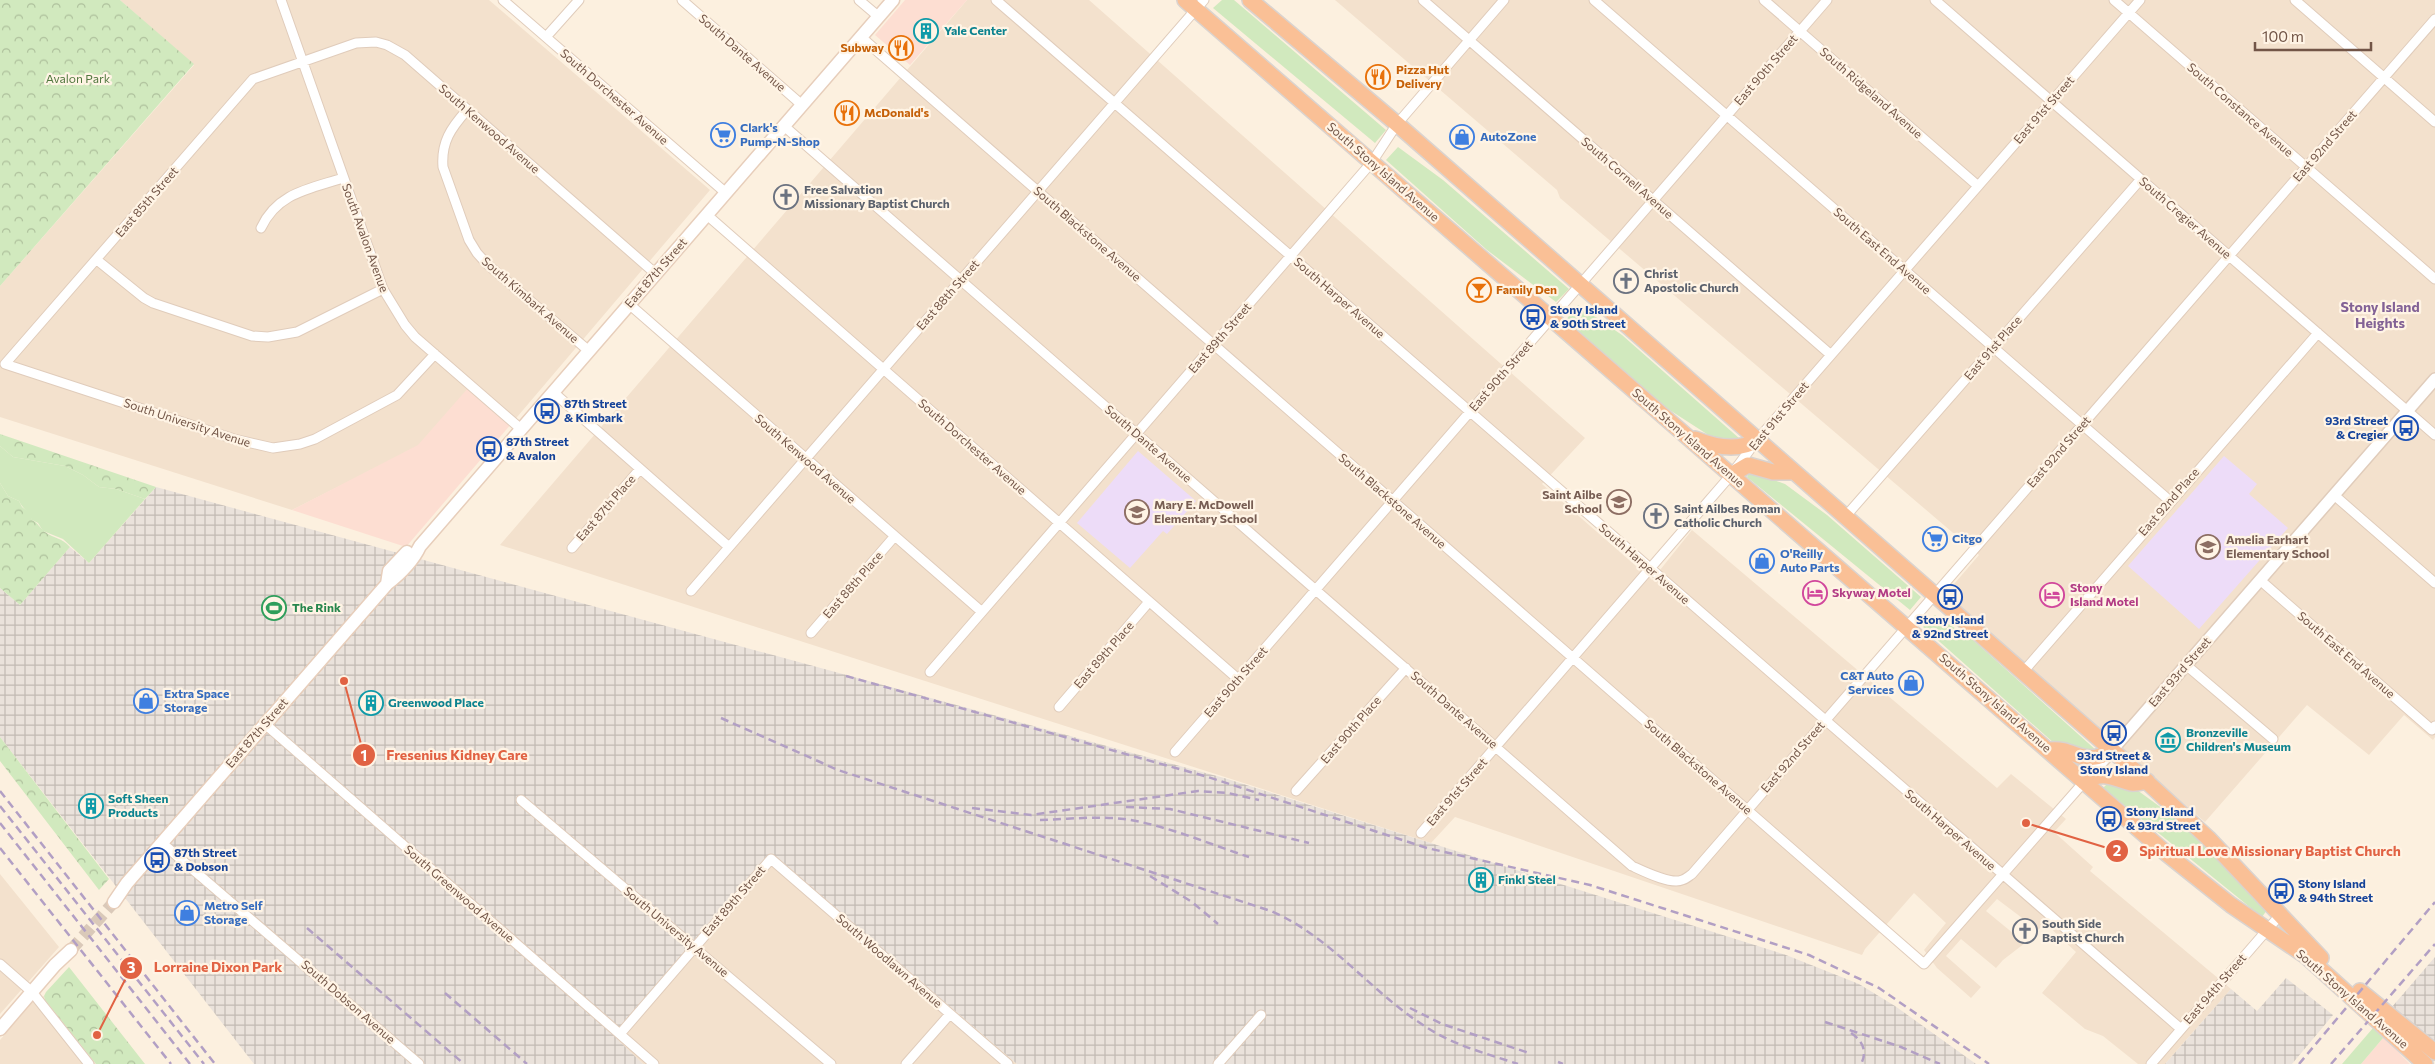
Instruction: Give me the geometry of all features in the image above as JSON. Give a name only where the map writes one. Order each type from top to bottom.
[{"type":"highway","name":"South Stony Island Avenue","points":[[1250,0],[1397,124],[1579,286],[2147,781],[2208,838],[2314,952],[2435,1052]]},
{"type":"highway","name":"South Stony Island Avenue","points":[[1195,3],[1551,319],[2084,782],[2192,875],[2266,930],[2306,956],[2425,1064]]},
{"type":"highway","points":[[1686,436],[1710,445],[1731,448],[1750,444],[1757,440]]},
{"type":"highway","points":[[1731,475],[1748,465],[1773,472],[1793,472]]},
{"type":"highway","points":[[2049,750],[2060,749],[2075,756],[2093,759],[2103,756],[2112,750]]},
{"type":"highway","points":[[2084,782],[2095,776],[2132,783],[2147,781]]},
{"type":"main road","name":"East 87th Street","points":[[112,899],[387,584],[390,571],[409,548],[420,546],[893,0]]},
{"type":"main road","points":[[0,1029],[55,965],[60,952],[69,948]]},
{"type":"street","name":"South Avalon Avenue","points":[[281,0],[383,289],[404,325],[521,429]]},
{"type":"street","name":"South Dorchester Avenue","points":[[503,0],[726,193]]},
{"type":"street","points":[[546,37],[579,0]]},
{"type":"street","name":"South Dante Avenue","points":[[682,0],[802,105]]},
{"type":"street","points":[[859,0],[879,17]]},
{"type":"street","name":"South Harper Avenue","points":[[996,0],[2180,1029]]},
{"type":"street","name":"South Cornell Avenue","points":[[1423,0],[1831,355]]},
{"type":"street","name":"East 89th Street","points":[[930,672],[1372,162],[1397,124],[1504,0]]},
{"type":"street","name":"South East End Avenue","points":[[1594,0],[2170,501]]},
{"type":"street","name":"South Ridgeland Avenue","points":[[1764,0],[1978,186]]},
{"type":"street","name":"East 90th Street","points":[[1175,752],[1827,0]]},
{"type":"street","name":"South Cregier Avenue","points":[[1935,0],[2435,435]]},
{"type":"street","name":"South Constance Avenue","points":[[2114,0],[2435,279]]},
{"type":"street","name":"East 91st Street","points":[[1421,834],[1731,475],[1757,440],[2140,0]]},
{"type":"street","points":[[2295,0],[2435,122]]},
{"type":"street","name":"East 88th Street","points":[[691,591],[1038,192],[1114,103],[1195,3]]},
{"type":"street","name":"East 92nd Street","points":[[1681,881],[1692,874],[1748,810],[2435,19]]},
{"type":"street","name":"South Blackstone Avenue","points":[[861,37],[1924,964]]},
{"type":"street","name":"South Kenwood Avenue","points":[[303,61],[356,43],[376,42],[388,45],[404,55],[656,274]]},
{"type":"street","name":"East 85th Street","points":[[5,364],[253,79],[303,61]]},
{"type":"street","name":"South Kimbark Avenue","points":[[467,110],[447,136],[442,156],[443,167],[469,240],[487,264],[588,351]]},
{"type":"street","name":"South Dante Avenue","points":[[784,126],[1632,866],[1663,878],[1681,881]]},
{"type":"street","points":[[261,228],[272,210],[288,197],[343,178]]},
{"type":"street","name":"East 91st Place","points":[[1846,517],[2141,179]]},
{"type":"street","name":"South Dorchester Avenue","points":[[707,215],[1148,603],[1238,679]]},
{"type":"street","points":[[97,260],[144,298],[153,303],[252,336],[268,337],[297,332],[383,289]]},
{"type":"street","name":"South Kenwood Avenue","points":[[629,304],[982,612]]},
{"type":"street","name":"East 92nd Place","points":[[2023,672],[2318,333]]},
{"type":"street","name":"South University Avenue","points":[[5,364],[234,439],[273,448],[300,444],[314,439],[383,403],[406,386],[435,354]]},
{"type":"street","name":"East 93rd Street","points":[[1924,964],[2435,378]]},
{"type":"street","points":[[553,392],[729,547]]},
{"type":"street","name":"East 87th Place","points":[[572,548],[640,469]]},
{"type":"street","points":[[2334,495],[2435,583]]},
{"type":"street","name":"East 88th Place","points":[[811,633],[894,537]]},
{"type":"street","name":"South East End Avenue","points":[[2260,580],[2433,728]]},
{"type":"street","name":"East 89th Place","points":[[1059,707],[1148,603]]},
{"type":"street","points":[[2186,665],[2273,739]]},
{"type":"street","name":"East 90th Place","points":[[1296,792],[1406,668]]},
{"type":"street","name":"South Greenwood Avenue","points":[[265,724],[654,1064]]},
{"type":"street","name":"South University Avenue","points":[[521,800],[831,1064]]},
{"type":"street","name":"South Dobson Avenue","points":[[162,843],[419,1064]]},
{"type":"street","name":"East 89th Street","points":[[620,1034],[771,859]]},
{"type":"street","name":"South Woodlawn Avenue","points":[[771,859],[1008,1064]]},
{"type":"street","name":"East 94th Street","points":[[2151,1064],[2280,915]]},
{"type":"street","points":[[0,964],[32,992],[89,1064]]},
{"type":"street","points":[[906,1064],[950,1014]]},
{"type":"street","points":[[1218,1064],[1261,1015]]},
{"type":"shaded area","points":[[120,0],[489,0],[710,190],[512,423],[417,447],[292,510],[0,417],[0,286],[194,65]]},
{"type":"shaded area","name":"Yale Center","points":[[905,0],[967,0],[910,65],[875,35]]},
{"type":"shaded area","points":[[967,0],[1089,0],[1585,438],[1542,484],[1652,580],[1692,530],[1997,788],[2011,774],[2066,819],[2054,832],[2093,867],[2090,871],[2231,989],[2165,1064],[2138,1064],[2103,1036],[2085,1029],[2042,993],[2076,952],[2045,923],[2038,930],[1997,899],[1986,911],[2025,943],[1996,968],[1961,939],[1946,956],[1981,987],[1971,998],[1937,968],[1924,950],[1946,923],[1914,893],[1865,949],[1862,955],[1455,817],[1431,843],[500,545]]},
{"type":"shaded area","points":[[1335,0],[2435,0],[2435,737],[2433,740],[2404,715],[2369,755],[2307,705],[2205,822],[1943,597],[1979,555],[1560,198],[1557,190]]},
{"type":"shaded area","points":[[469,387],[512,423],[406,547],[292,510],[418,445]]},
{"type":"shaded area","name":"Mary E. McDowell Elementary School","points":[[1138,451],[1196,501],[1167,534],[1163,531],[1130,568],[1077,523]]},
{"type":"shaded area","name":"Amelia Earhart Elementary School","points":[[2224,456],[2257,484],[2249,494],[2288,528],[2199,629],[2128,566]]},
{"type":"shaded area","points":[[156,487],[1224,778],[1786,955],[1859,984],[1895,1006],[1976,1064],[1017,1064],[774,856],[619,1041],[643,1064],[254,1064],[0,737],[0,588],[20,605],[70,547],[89,563]]},
{"type":"shaded area","points":[[774,856],[1017,1064],[643,1064],[619,1042]]},
{"type":"shaded area","points":[[0,874],[59,947],[0,1014]]},
{"type":"shaded area","points":[[2435,957],[2435,1043],[2391,1008]]},
{"type":"shaded area","points":[[2286,978],[2333,1015],[2292,1064],[2165,1064],[2231,989],[2257,1011]]},
{"type":"shaded area","points":[[44,996],[45,1000],[96,1064],[0,1064],[0,1040],[32,1003]]},
{"type":"shaded area","points":[[2376,1025],[2410,1064],[2361,1064],[2383,1038],[2373,1028]]},
{"type":"green space","name":"Avalon Park","points":[[0,0],[120,0],[194,64],[0,286]]},
{"type":"green space","points":[[1222,0],[1234,0],[1386,130],[1375,143],[1213,8]]},
{"type":"green space","points":[[1398,147],[1443,180],[1569,289],[1556,302],[1487,250],[1386,160]]},
{"type":"green space","points":[[1578,305],[1622,335],[1740,439],[1736,444],[1713,438],[1665,407],[1565,321]]},
{"type":"green space","points":[[0,434],[156,487],[145,499],[116,489],[99,487],[83,475],[65,466],[13,457],[0,446]]},
{"type":"green space","points":[[0,446],[13,457],[65,466],[83,475],[99,487],[116,489],[145,499],[89,563],[63,539],[43,531],[38,523],[32,520],[19,501],[8,496],[0,483]]},
{"type":"green space","points":[[1750,472],[1785,484],[1827,515],[1921,597],[1910,610],[1747,477]]},
{"type":"green space","points":[[0,483],[8,496],[19,501],[22,507],[31,514],[32,520],[43,530],[64,541],[70,547],[20,605],[0,588]]},
{"type":"green space","points":[[1935,615],[1973,640],[2097,751],[2093,755],[2055,744],[1923,627]]},
{"type":"green space","points":[[0,737],[109,879],[99,890],[0,761]]},
{"type":"green space","points":[[2109,782],[2137,790],[2181,822],[2267,910],[2262,917],[2103,788]]},
{"type":"green space","points":[[69,967],[145,1064],[96,1064],[45,1000],[46,992]]},
{"type":"green space","points":[[2373,1028],[2383,1038],[2361,1064],[2342,1064]]},
{"type":"tunnel","points":[[71,950],[114,902]]},
{"type":"railway","points":[[846,676],[1208,777],[1427,848],[1590,885],[1809,955],[1879,988],[1989,1064]]},
{"type":"railway","points":[[721,718],[838,770],[1271,911],[1293,922],[1331,949],[1403,1011],[1434,1032],[1469,1048],[1518,1064]]},
{"type":"railway","points":[[0,791],[215,1064]]},
{"type":"railway","points":[[972,808],[1031,815],[1198,791],[1228,793],[1259,800]]},
{"type":"railway","points":[[0,806],[204,1064]]},
{"type":"railway","points":[[1126,807],[1170,809],[1309,843]]},
{"type":"railway","points":[[1040,820],[1124,819],[1171,830],[1249,857]]},
{"type":"railway","points":[[0,823],[190,1064]]},
{"type":"railway","points":[[0,848],[171,1064]]},
{"type":"railway","points":[[1150,876],[1192,902],[1218,924]]},
{"type":"railway","points":[[2299,1064],[2435,902]]},
{"type":"railway","points":[[307,928],[464,1064]]},
{"type":"railway","points":[[2331,1064],[2435,944]]},
{"type":"railway","points":[[445,993],[527,1064]]},
{"type":"railway","points":[[1410,1008],[1442,1024],[1529,1053]]},
{"type":"railway","points":[[1825,1022],[1901,1047],[1940,1064]]},
{"type":"railway","points":[[1851,1033],[1863,1046],[1864,1055],[1861,1064]]},
{"type":"railway","points":[[1558,1062],[1563,1064]]},
{"type":"place","name":"Yale Center","points":[[926,31]]},
{"type":"place","name":"Subway","points":[[901,48]]},
{"type":"place","name":"Pizza Hut Delivery","points":[[1378,77]]},
{"type":"place","name":"McDonald's","points":[[847,113]]},
{"type":"place","name":"Clark's Pump-N-Shop","points":[[723,135]]},
{"type":"place","name":"AutoZone","points":[[1462,137]]},
{"type":"place","name":"Free Salvation Missionary Baptist Church","points":[[786,197]]},
{"type":"place","name":"Christ Apostolic Church","points":[[1626,281]]},
{"type":"place","name":"Family Den","points":[[1479,290]]},
{"type":"place","name":"Stony Island & 90th Street","points":[[1533,317]]},
{"type":"place","name":"87th Street & Kimbark","points":[[547,411]]},
{"type":"place","name":"93rd Street & Cregier","points":[[2406,428]]},
{"type":"place","name":"87th Street & Avalon","points":[[489,449]]},
{"type":"place","name":"Saint Ailbe School","points":[[1619,502]]},
{"type":"place","name":"Mary E. McDowell Elementary School","points":[[1137,512]]},
{"type":"place","name":"Saint Ailbes Roman Catholic Church","points":[[1656,516]]},
{"type":"place","name":"Citgo","points":[[1935,539]]},
{"type":"place","name":"Amelia Earhart Elementary School","points":[[2208,547]]},
{"type":"place","name":"O'Reilly Auto Parts","points":[[1762,561]]},
{"type":"place","name":"Skyway Motel","points":[[1815,593]]},
{"type":"place","name":"Stony Island Motel","points":[[2052,595]]},
{"type":"place","name":"Stony Island & 92nd Street","points":[[1950,597]]},
{"type":"place","name":"The Rink","points":[[274,608]]},
{"type":"place","name":"Fresenius Kidney Care","points":[[344,681]]},
{"type":"place","name":"C&T Auto Services","points":[[1911,683]]},
{"type":"place","name":"Extra Space Storage","points":[[146,701]]},
{"type":"place","name":"Greenwood Place","points":[[371,703]]},
{"type":"place","name":"93rd Street & Stony Island","points":[[2114,733]]},
{"type":"place","name":"Bronzeville Children's Museum","points":[[2168,740]]},
{"type":"place","name":"Soft Sheen Products","points":[[91,806]]},
{"type":"place","name":"Stony Island & 93rd Street","points":[[2109,819]]},
{"type":"place","name":"Spiritual Love Missionary Baptist Church","points":[[2026,823]]},
{"type":"place","name":"87th Street & Dobson","points":[[157,860]]},
{"type":"place","name":"Finkl Steel","points":[[1481,880]]},
{"type":"place","name":"Stony Island & 94th Street","points":[[2281,891]]},
{"type":"place","name":"Metro Self Storage","points":[[187,913]]},
{"type":"place","name":"South Side Baptist Church","points":[[2025,931]]},
{"type":"place","name":"Lorraine Dixon Park","points":[[97,1035]]},
{"type":"district","name":"Stony Island Heights","points":[[2380,316]]}]
